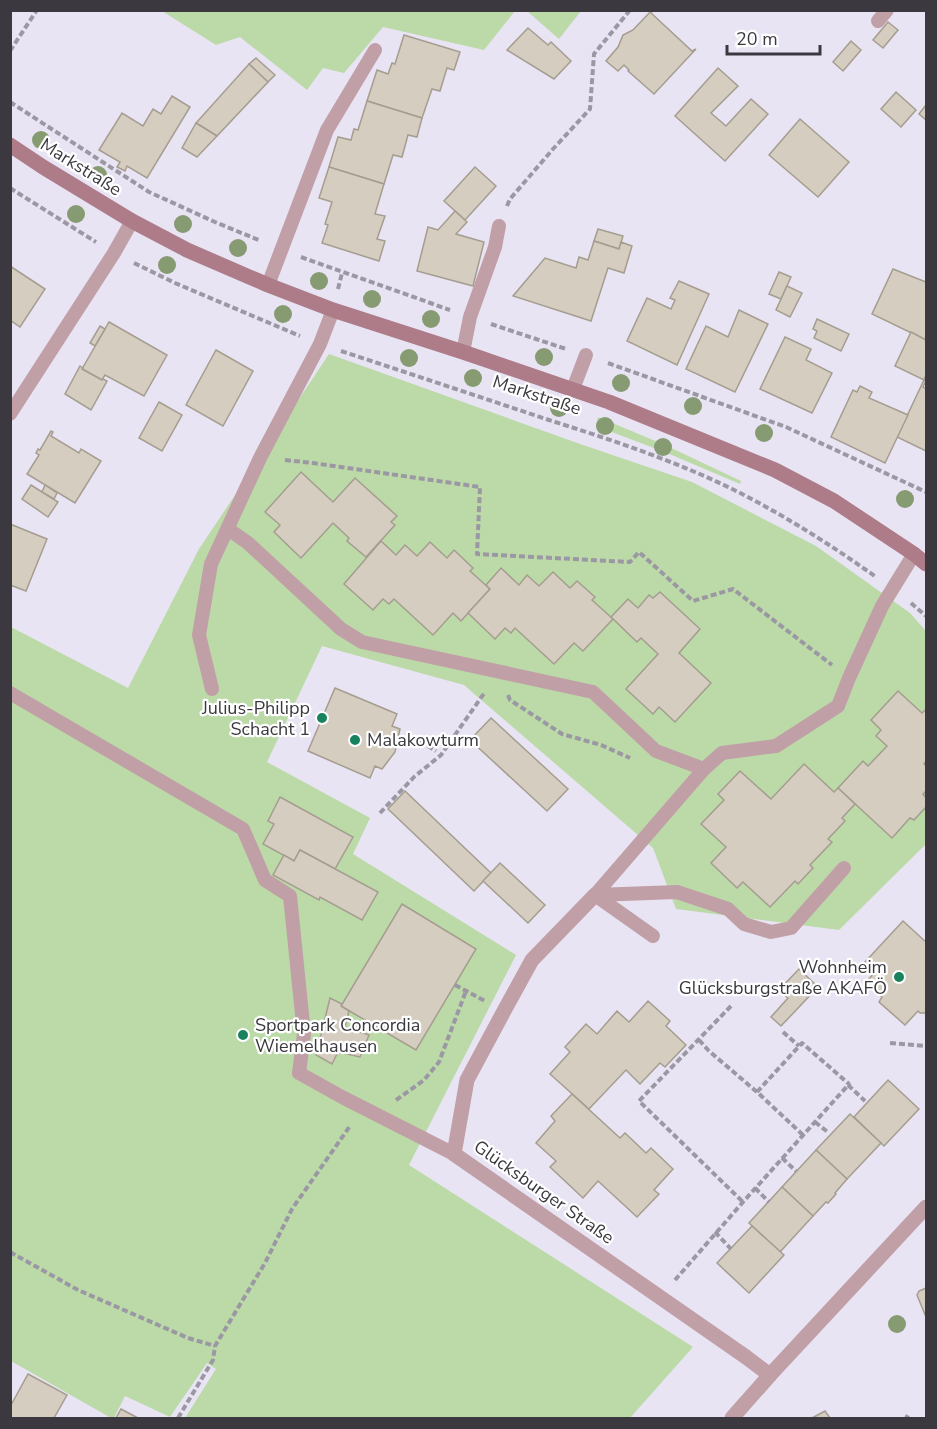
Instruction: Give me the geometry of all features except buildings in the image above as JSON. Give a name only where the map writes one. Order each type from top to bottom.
[{"type":"main road","name":"Markstraße","points":[[10,145],[132,221],[187,250],[268,285],[333,310],[609,402],[775,470],[834,501],[927,564]]},
{"type":"street","name":"Glücksburger Straße","points":[[595,895],[532,960],[504,1011],[467,1080],[454,1154],[746,1356],[770,1375]]},
{"type":"street","points":[[732,1419],[770,1375],[927,1207]]},
{"type":"lane","points":[[878,21],[887,10]]},
{"type":"lane","points":[[268,285],[327,130],[375,50]]},
{"type":"lane","points":[[10,414],[114,253],[132,221]]},
{"type":"lane","points":[[463,352],[470,317],[495,247],[499,226]]},
{"type":"lane","points":[[212,689],[199,635],[211,564],[260,458],[320,344],[333,310]]},
{"type":"lane","points":[[573,389],[586,355]]},
{"type":"lane","points":[[228,529],[248,543],[341,629],[362,642],[593,692],[656,751],[704,770]]},
{"type":"lane","points":[[595,895],[704,770],[722,753],[776,746],[838,706],[882,606],[914,554]]},
{"type":"lane","points":[[10,693],[243,829],[266,880],[290,896],[304,1034],[300,1072],[342,1097],[454,1154]]},
{"type":"lane","points":[[595,895],[676,891],[728,909],[744,924],[771,932],[791,928],[844,868]]},
{"type":"lane","points":[[595,895],[653,936]]},
{"type":"path","points":[[10,51],[37,10]]},
{"type":"path","points":[[499,226],[510,199],[590,109],[594,54],[630,10]]},
{"type":"path","name":"Markstraße","points":[[10,188],[114,253],[174,283],[320,344],[600,436],[677,465],[743,495],[796,524],[851,559],[927,616]]},
{"type":"path","points":[[260,458],[313,463],[480,487],[477,554],[630,562],[639,552],[693,602],[734,589],[849,678]]},
{"type":"path","points":[[380,813],[414,777],[441,755],[499,672]]},
{"type":"path","points":[[510,700],[562,734],[601,745],[644,764],[656,751]]},
{"type":"path","points":[[420,741],[436,751]]},
{"type":"path","points":[[455,985],[504,1011]]},
{"type":"path","points":[[382,1118],[394,1100],[424,1080],[439,1062],[466,991]]},
{"type":"path","points":[[731,1006],[639,1101],[742,1202]]},
{"type":"path","points":[[783,1032],[799,1046]]},
{"type":"path","points":[[699,1040],[803,1135]]},
{"type":"path","points":[[757,1092],[802,1043],[865,1101]]},
{"type":"path","points":[[890,1043],[927,1046]]},
{"type":"path","points":[[661,1297],[715,1232],[849,1084]]},
{"type":"path","points":[[178,1419],[213,1360],[215,1346],[265,1263],[292,1209],[363,1107]]},
{"type":"path","points":[[815,1122],[828,1133]]},
{"type":"path","points":[[782,1158],[796,1171]]},
{"type":"path","points":[[755,1188],[769,1202]]},
{"type":"path","points":[[715,1232],[731,1249]]},
{"type":"path","points":[[10,1252],[78,1290],[188,1338],[215,1346]]},
{"type":"green space","points":[[162,11],[515,11],[484,50],[383,27],[344,73],[323,68],[307,90],[240,37],[216,45]]},
{"type":"green space","points":[[527,11],[581,11],[559,39]]},
{"type":"green space","points":[[329,354],[692,482],[816,546],[910,613],[926,631],[926,844],[839,930],[676,909],[653,848],[464,685],[322,646],[267,762],[370,818],[353,854],[516,955],[409,1165],[693,1347],[630,1418],[185,1418],[216,1369],[207,1363],[170,1417],[125,1396],[114,1418],[111,1418],[11,1361],[11,627],[128,688],[199,549]]},
{"type":"green space","points":[[598,417],[665,445],[741,481],[740,484],[596,426]]},
{"type":"place","name":"Julius-Philipp Schacht 1","points":[[322,718]]},
{"type":"place","name":"Malakowturm","points":[[355,740]]},
{"type":"place","name":"Wohnheim Glücksburgstraße AKAFÖ","points":[[899,977]]},
{"type":"place","name":"Sportpark Concordia Wiemelhausen","points":[[243,1035]]}]
